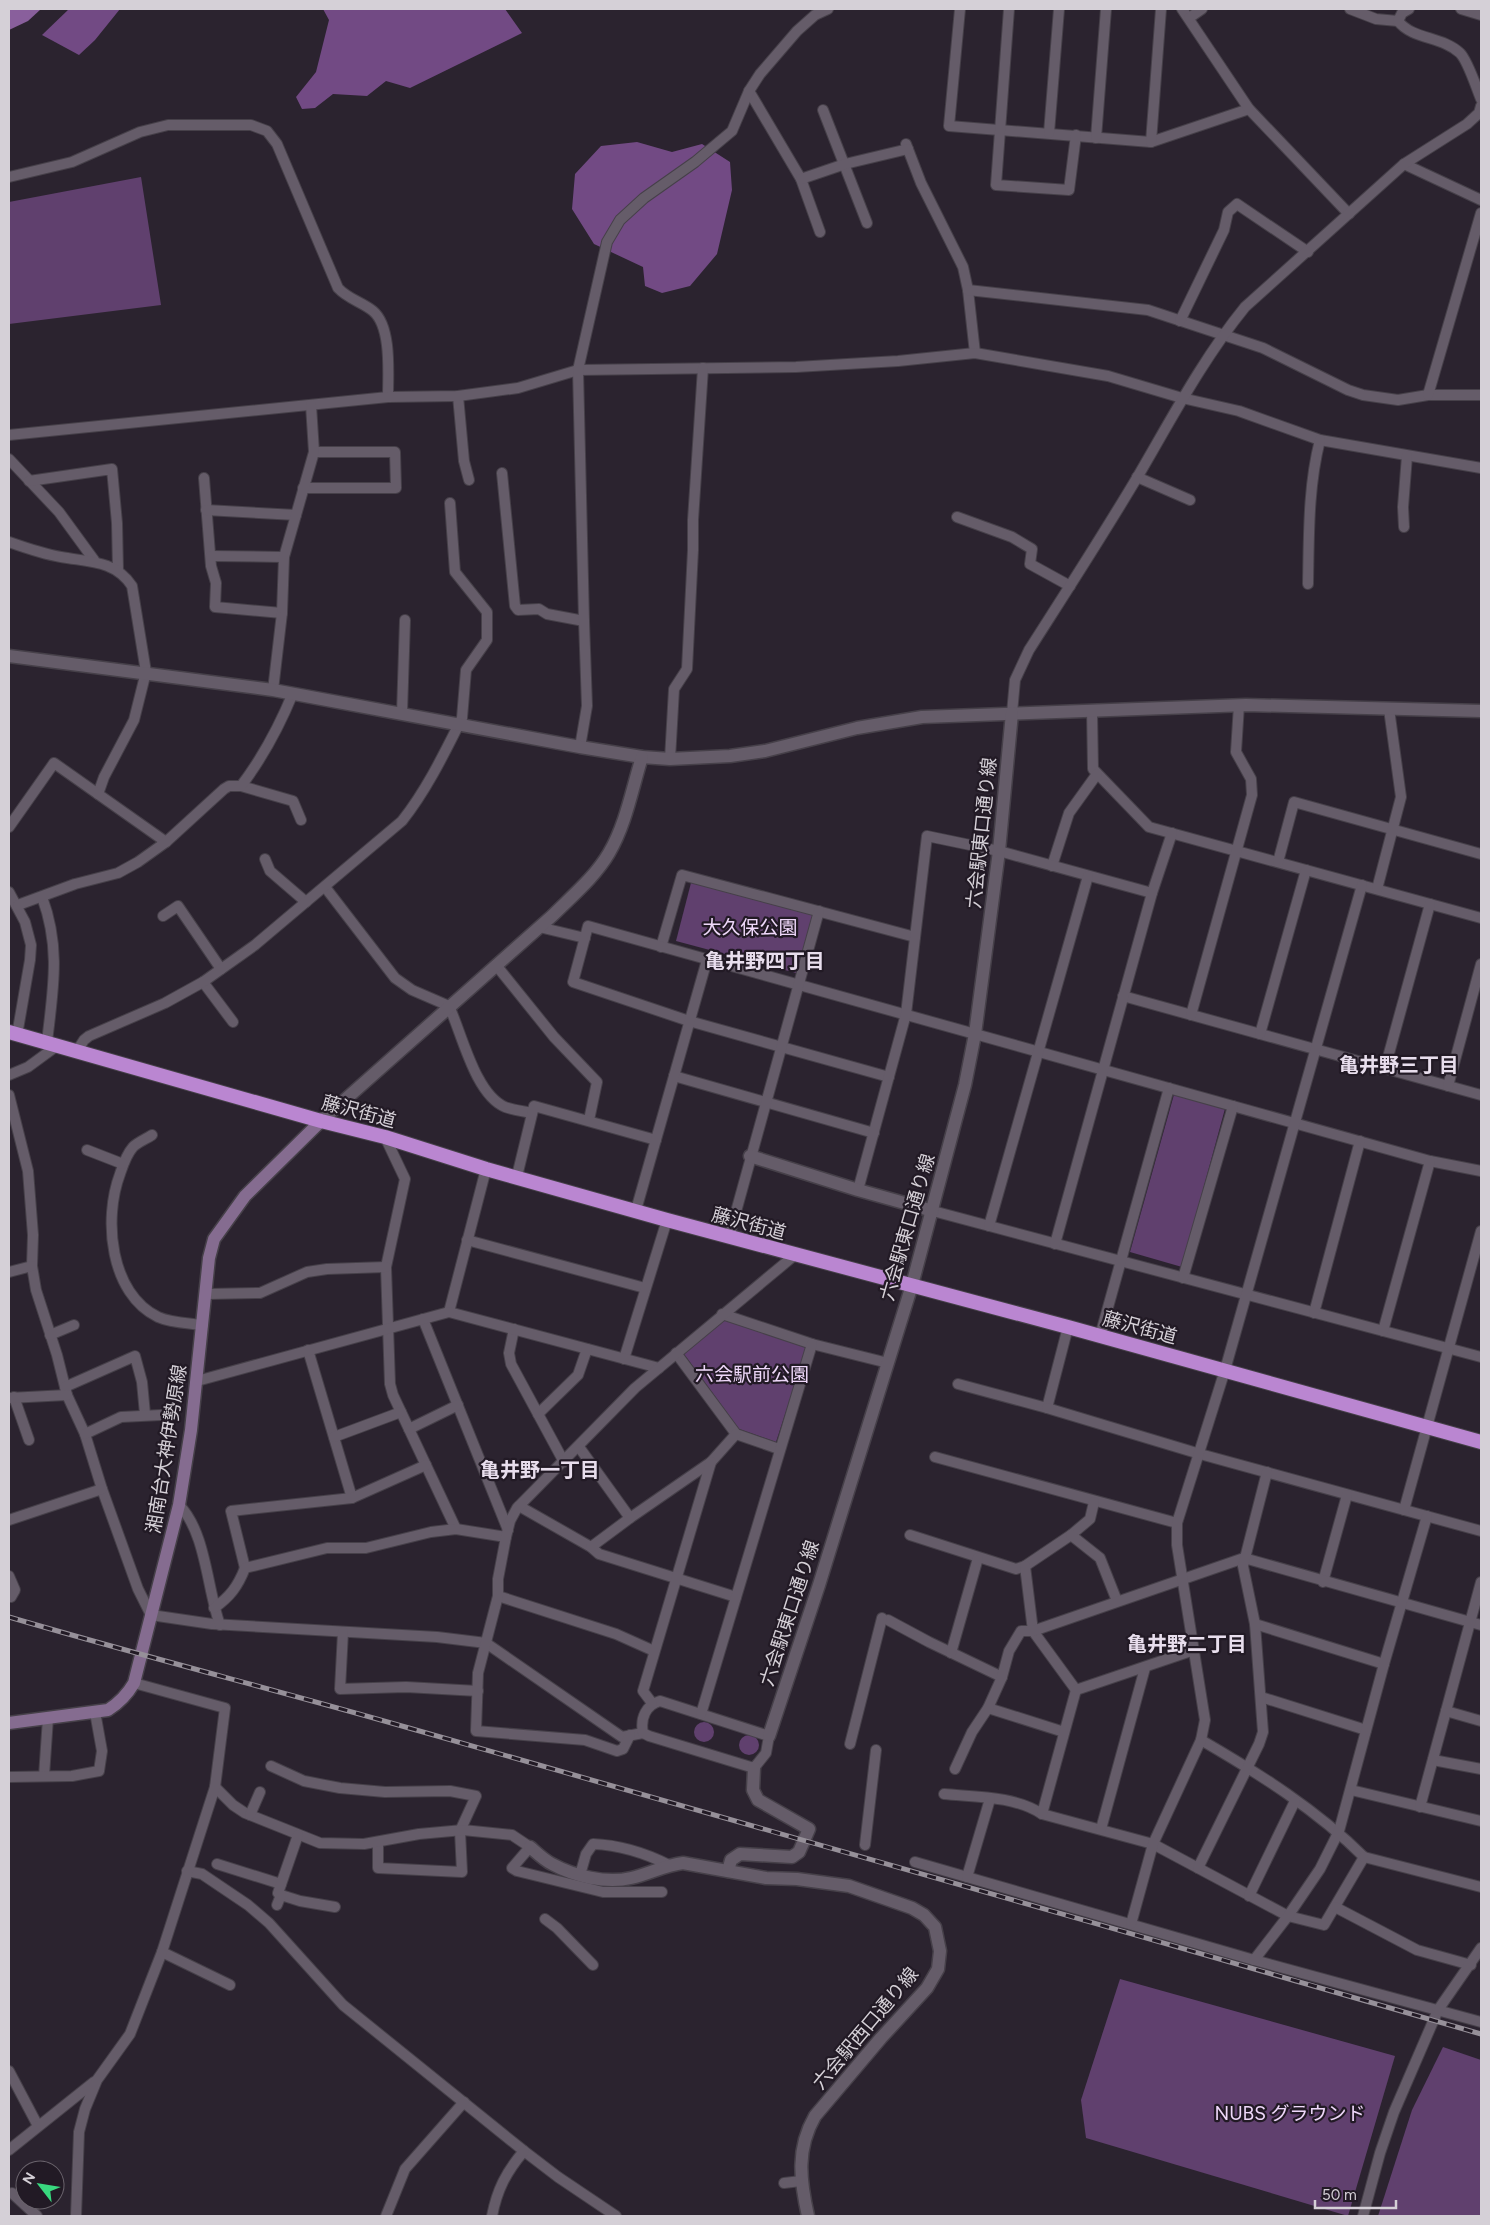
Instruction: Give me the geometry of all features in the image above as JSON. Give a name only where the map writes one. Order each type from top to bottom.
[{"type":"highway","name":"藤沢街道","points":[[13,1033],[321,1121],[385,1136],[486,1169],[517,1176],[667,1220],[1068,1327],[1481,1442]]},
{"type":"main road","name":"湘南台大神伊勢原線","points":[[9,1723],[108,1710],[129,1693],[134,1683],[179,1505],[197,1381],[210,1258],[214,1239],[222,1224],[245,1196],[321,1121]]},
{"type":"street","points":[[580,747],[588,706],[578,370],[607,242],[620,220],[644,198],[695,162],[732,131],[749,91],[760,74],[797,30],[816,15],[828,9]]},
{"type":"street","points":[[960,9],[949,126],[1151,142],[1249,109]]},
{"type":"street","points":[[1009,9],[996,184],[1069,190],[1076,135]]},
{"type":"street","points":[[1049,133],[1059,9]]},
{"type":"street","points":[[1096,138],[1106,9]]},
{"type":"street","points":[[1151,142],[1161,9]]},
{"type":"street","points":[[1182,9],[1249,109],[1349,214]]},
{"type":"street","points":[[1189,18],[1202,9]]},
{"type":"street","points":[[1350,9],[1376,19],[1398,22],[1404,29],[1438,40],[1461,54],[1481,99]]},
{"type":"street","points":[[1398,22],[1402,13],[1409,9]]},
{"type":"street","points":[[1461,9],[1481,15]]},
{"type":"street","points":[[749,91],[801,179],[820,232]]},
{"type":"street","points":[[1012,713],[1015,680],[1029,650],[1137,477],[1182,398],[1223,334],[1245,307],[1404,164],[1467,124],[1479,113],[1481,106]]},
{"type":"street","points":[[823,110],[867,223]]},
{"type":"street","points":[[9,177],[72,162],[140,132],[168,125],[251,126],[267,131],[277,144],[338,288],[344,295],[372,310],[380,320],[386,343],[388,397]]},
{"type":"street","points":[[801,179],[844,164],[907,146],[922,183],[963,266],[968,290],[975,353]]},
{"type":"street","points":[[1404,164],[1481,200]]},
{"type":"street","points":[[1180,321],[1224,230],[1228,212],[1237,204],[1308,252]]},
{"type":"street","points":[[1428,395],[1480,220]]},
{"type":"street","points":[[968,290],[1148,310],[1263,348],[1348,390],[1363,395],[1398,400],[1428,395],[1481,395]]},
{"type":"street","points":[[9,435],[388,397],[458,396],[518,388],[578,370],[806,366],[898,361],[975,353],[1108,376],[1182,398],[1239,411],[1320,440],[1481,468]]},
{"type":"street","points":[[670,759],[674,689],[687,669],[694,550],[693,520],[703,368]]},
{"type":"street","points":[[458,396],[464,461],[468,480]]},
{"type":"street","points":[[273,690],[282,613],[284,557],[314,452],[310,405]]},
{"type":"street","points":[[1308,584],[1309,520],[1313,465],[1320,440]]},
{"type":"street","points":[[303,488],[396,488],[395,452],[314,452]]},
{"type":"street","points":[[1404,527],[1403,507],[1407,456]]},
{"type":"street","points":[[9,459],[59,512],[94,560]]},
{"type":"street","points":[[30,481],[112,469],[117,524],[118,570]]},
{"type":"street","points":[[502,473],[515,606],[518,610],[540,609],[548,614],[584,621]]},
{"type":"street","points":[[1137,477],[1190,500]]},
{"type":"street","points":[[204,478],[210,556],[216,583],[215,607],[282,613]]},
{"type":"street","points":[[77,1051],[89,1036],[165,1003],[203,982],[255,944],[402,821],[432,777],[462,718],[466,670],[487,640],[487,612],[455,572],[450,503]]},
{"type":"street","points":[[206,510],[296,515]]},
{"type":"street","points":[[957,517],[1012,537],[1032,549],[1030,564],[1070,586]]},
{"type":"street","points":[[9,542],[61,557],[94,560],[118,570],[127,578],[132,586],[146,672],[134,720],[104,778],[98,794]]},
{"type":"street","points":[[210,556],[284,557]]},
{"type":"street","points":[[402,713],[405,620]]},
{"type":"street","points":[[9,656],[146,672],[273,690],[642,758],[670,759],[730,756],[765,751],[856,728],[922,717],[1239,705],[1481,711]]},
{"type":"street","points":[[241,786],[280,725],[293,694]]},
{"type":"street","points":[[1192,1015],[1253,787],[1251,779],[1236,752],[1239,705]]},
{"type":"street","points":[[1377,889],[1394,830],[1401,797],[1389,709]]},
{"type":"street","points":[[1092,710],[1093,769],[1149,827],[1481,918]]},
{"type":"street","name":"六会駅東口通り線","points":[[769,1736],[819,1585],[912,1285],[965,1085],[974,1034],[999,851],[1012,713]]},
{"type":"street","points":[[321,1121],[539,927],[588,880],[609,853],[625,814],[642,758]]},
{"type":"street","points":[[9,827],[54,763],[166,842]]},
{"type":"street","points":[[1052,866],[1069,813],[1097,774]]},
{"type":"street","points":[[18,905],[75,884],[118,873],[166,842],[229,786],[241,786],[293,801],[301,820]]},
{"type":"street","points":[[1278,862],[1294,802],[1481,854]]},
{"type":"street","points":[[1055,1244],[1152,893],[1172,833]]},
{"type":"street","points":[[858,1190],[906,1014],[927,836],[999,851],[1152,893]]},
{"type":"street","points":[[264,859],[270,871],[306,902]]},
{"type":"street","points":[[1260,1034],[1306,870]]},
{"type":"street","points":[[661,947],[682,875],[915,937]]},
{"type":"street","points":[[989,1226],[1088,876]]},
{"type":"street","points":[[1131,1924],[1153,1844],[1200,1740],[1205,1720],[1177,1545],[1177,1523],[1225,1370],[1362,885]]},
{"type":"street","points":[[325,887],[395,978],[412,990],[449,1006],[474,1070],[484,1088],[496,1101],[505,1107],[532,1113]]},
{"type":"street","points":[[9,892],[18,905],[25,922],[31,946],[30,960],[13,1033]]},
{"type":"street","points":[[9,1075],[28,1068],[53,1044],[55,946],[51,922],[42,897]]},
{"type":"street","points":[[1385,1068],[1430,904]]},
{"type":"street","points":[[163,916],[178,906],[221,969]]},
{"type":"street","points":[[729,1237],[819,911]]},
{"type":"street","points":[[889,1077],[782,1046],[689,1022],[573,982],[588,926],[1360,1141],[1430,1160],[1481,1171]]},
{"type":"street","points":[[539,927],[585,938]]},
{"type":"street","points":[[636,1210],[706,960]]},
{"type":"street","points":[[1448,1086],[1481,964]]},
{"type":"street","points":[[496,965],[554,1037],[597,1082],[589,1120]]},
{"type":"street","points":[[203,982],[234,1022]]},
{"type":"street","points":[[1123,996],[1481,1095]]},
{"type":"street","points":[[674,1076],[874,1133]]},
{"type":"street","points":[[1100,1336],[1170,1088]]},
{"type":"street","points":[[9,1095],[28,1171],[33,1235],[32,1266],[36,1290],[66,1391],[86,1434],[102,1489],[138,1589],[151,1615],[220,1625],[437,1638],[486,1643],[622,1737],[642,1733],[754,1768]]},
{"type":"street","points":[[517,1176],[534,1106],[656,1140]]},
{"type":"street","points":[[1183,1278],[1233,1106]]},
{"type":"street","points":[[152,1135],[134,1146],[123,1164],[117,1182],[111,1212],[113,1244],[122,1280],[127,1289],[159,1318],[203,1325]]},
{"type":"street","points":[[385,1136],[405,1179],[386,1267],[390,1384],[401,1412],[456,1529]]},
{"type":"street","points":[[1314,1313],[1360,1141]]},
{"type":"street","points":[[87,1150],[123,1164]]},
{"type":"street","points":[[750,1156],[933,1211],[1481,1357]]},
{"type":"street","points":[[1383,1331],[1430,1160]]},
{"type":"street","points":[[449,1312],[486,1169]]},
{"type":"street","points":[[624,1359],[667,1220]]},
{"type":"street","points":[[1404,1510],[1481,1231]]},
{"type":"street","points":[[467,1240],[645,1288]]},
{"type":"street","points":[[630,1735],[623,1749],[617,1751],[585,1740],[476,1731],[478,1673],[498,1596],[498,1579],[510,1521],[519,1506],[635,1388],[796,1254]]},
{"type":"street","points":[[9,1272],[32,1266]]},
{"type":"street","points":[[207,1294],[260,1292],[307,1272],[327,1269],[386,1267]]},
{"type":"street","points":[[197,1381],[449,1312],[659,1368]]},
{"type":"street","points":[[722,1314],[812,1344],[888,1363]]},
{"type":"street","points":[[423,1319],[507,1533]]},
{"type":"street","points":[[50,1334],[74,1325]]},
{"type":"street","points":[[1047,1408],[1068,1327]]},
{"type":"street","points":[[514,1329],[509,1354],[512,1364],[564,1462]]},
{"type":"street","points":[[701,1714],[812,1344]]},
{"type":"street","points":[[538,1414],[578,1375],[587,1349]]},
{"type":"street","points":[[308,1350],[352,1498]]},
{"type":"street","points":[[676,1353],[736,1434],[779,1449]]},
{"type":"street","points":[[29,1440],[11,1397],[66,1391],[135,1356],[142,1382],[145,1414]]},
{"type":"street","points":[[958,1384],[1047,1408],[1200,1454],[1481,1531]]},
{"type":"street","points":[[409,1429],[458,1405]]},
{"type":"street","points":[[334,1437],[401,1412]]},
{"type":"street","points":[[86,1434],[121,1417],[145,1414],[161,1415]]},
{"type":"street","points":[[591,1547],[711,1462],[736,1434]]},
{"type":"street","points":[[579,1447],[630,1518]]},
{"type":"street","points":[[935,1457],[1094,1502],[1177,1523]]},
{"type":"street","points":[[652,1703],[643,1690],[711,1462]]},
{"type":"street","points":[[214,1608],[229,1597],[239,1585],[245,1568],[231,1511],[352,1498],[426,1465]]},
{"type":"street","points":[[1198,1868],[1248,1767],[1263,1732],[1262,1697],[1255,1624],[1245,1582],[1244,1558],[1267,1472]]},
{"type":"street","points":[[9,1520],[102,1489]]},
{"type":"street","points":[[1323,1582],[1347,1495]]},
{"type":"street","points":[[910,1535],[1016,1569],[1025,1566],[1090,1519],[1094,1502]]},
{"type":"street","points":[[179,1505],[192,1526],[208,1566],[209,1589],[220,1625]]},
{"type":"street","points":[[519,1506],[591,1547],[599,1554],[616,1561],[736,1597]]},
{"type":"street","points":[[1254,1960],[1288,1916],[1320,1869],[1339,1832],[1384,1664],[1427,1516]]},
{"type":"street","points":[[245,1568],[327,1548],[366,1548],[431,1532],[456,1529],[507,1533]]},
{"type":"street","points":[[1070,1535],[1100,1558],[1117,1601]]},
{"type":"street","points":[[951,1653],[978,1558]]},
{"type":"street","points":[[955,1769],[972,1732],[988,1708],[1002,1677],[1009,1650],[1021,1631],[1033,1631],[1244,1558],[1323,1582],[1481,1625]]},
{"type":"street","points":[[1025,1566],[1033,1631],[1076,1690]]},
{"type":"street","points":[[9,1576],[15,1590],[11,1597],[9,1596]]},
{"type":"street","points":[[1420,1807],[1481,1582]]},
{"type":"street","points":[[498,1596],[616,1634],[654,1651]]},
{"type":"street","points":[[850,1744],[885,1619],[1002,1677]]},
{"type":"street","points":[[1255,1624],[1384,1664]]},
{"type":"street","points":[[344,1632],[340,1689],[406,1687],[478,1691]]},
{"type":"street","points":[[1076,1690],[1194,1650]]},
{"type":"street","points":[[1101,1829],[1145,1668]]},
{"type":"street","points":[[76,2216],[79,2132],[85,2109],[97,2080],[130,2034],[162,1952],[215,1787],[226,1708],[134,1683]]},
{"type":"street","points":[[1042,1814],[1076,1690]]},
{"type":"street","points":[[1262,1697],[1366,1730]]},
{"type":"street","points":[[642,1733],[641,1725],[646,1708],[652,1703],[660,1701],[769,1736],[766,1753],[754,1768],[753,1790],[758,1800],[809,1829],[798,1852],[792,1856],[740,1854],[731,1860],[728,1871]]},
{"type":"street","points":[[988,1708],[1064,1732]]},
{"type":"street","points":[[1446,1711],[1481,1721]]},
{"type":"street","points":[[9,1777],[72,1776],[99,1771],[102,1751],[95,1712]]},
{"type":"street","points":[[44,1776],[48,1718]]},
{"type":"street","points":[[1200,1740],[1248,1767],[1339,1832],[1364,1857],[1481,1887]]},
{"type":"street","points":[[865,1844],[876,1750]]},
{"type":"street","points":[[1433,1760],[1481,1769]]},
{"type":"street","points":[[271,1766],[304,1781],[340,1788],[385,1792],[450,1791],[476,1796],[460,1831],[462,1872],[378,1868],[378,1842]]},
{"type":"street","points":[[215,1787],[233,1805],[320,1843],[338,1845],[378,1842],[419,1834],[460,1831],[512,1835],[550,1863],[564,1870],[592,1878],[628,1879],[669,1864]]},
{"type":"street","points":[[1351,1790],[1481,1821]]},
{"type":"street","points":[[250,1814],[260,1792]]},
{"type":"street","points":[[944,1794],[990,1799],[1032,1807],[1042,1814],[1153,1844],[1288,1916],[1324,1925],[1364,1857]]},
{"type":"street","points":[[968,1877],[990,1799]]},
{"type":"street","points":[[1249,1896],[1295,1801]]},
{"type":"street","points":[[277,1905],[298,1835]]},
{"type":"street","points":[[580,1874],[586,1854],[593,1844],[610,1845],[651,1856],[669,1864]]},
{"type":"street","points":[[530,1848],[512,1868],[603,1892],[662,1892]]},
{"type":"street","name":"六会駅西口通り線","points":[[669,1864],[683,1862],[766,1878],[797,1879],[858,1889],[912,1908],[924,1915],[934,1927],[940,1951],[938,1969],[927,1988],[814,2116],[802,2143],[800,2158],[801,2180],[808,2216]]},
{"type":"street","points":[[915,1862],[1254,1960],[1481,2022]]},
{"type":"street","points":[[218,1864],[281,1889],[300,1901],[335,1907]]},
{"type":"street","points":[[187,1871],[202,1874],[248,1905],[269,1923],[343,2004],[524,2152],[616,2216]]},
{"type":"street","points":[[1335,1907],[1417,1950],[1471,1965]]},
{"type":"street","points":[[545,1919],[557,1928],[593,1965]]},
{"type":"street","points":[[1363,2216],[1380,2153],[1394,2112],[1438,2010],[1481,1950]]},
{"type":"street","points":[[162,1952],[230,1985]]},
{"type":"street","points":[[9,2071],[38,2126]]},
{"type":"street","points":[[9,2150],[97,2080]]},
{"type":"street","points":[[386,2216],[405,2169],[464,2102]]},
{"type":"street","points":[[492,2216],[500,2185],[506,2172],[524,2152]]},
{"type":"street","points":[[784,2183],[801,2180]]},
{"type":"street","points":[[12,2193],[37,2216]]},
{"type":"green space","points":[[141,177],[161,305],[9,324],[9,202]]},
{"type":"green space","name":"大久保公園","points":[[692,879],[818,912],[800,974],[676,941]]},
{"type":"green space","points":[[1175,1091],[1226,1105],[1182,1267],[1130,1252]]},
{"type":"green space","name":"六会駅前公園","points":[[724,1320],[808,1344],[776,1442],[739,1429],[684,1354]]},
{"type":"green space","points":[[704,1722],[711,1725],[714,1732],[711,1739],[704,1742],[697,1739],[694,1732],[697,1725]]},
{"type":"green space","points":[[749,1735],[756,1738],[759,1745],[756,1752],[749,1755],[742,1752],[739,1745],[742,1738]]},
{"type":"green space","name":"NUBS グラウンド","points":[[1120,1979],[1395,2056],[1348,2216],[1086,2138],[1081,2100]]},
{"type":"green space","points":[[1443,2047],[1481,2060],[1481,2216],[1378,2216],[1412,2110]]},
{"type":"shaded area","points":[[9,9],[41,9],[28,21],[9,30]]},
{"type":"shaded area","points":[[69,9],[120,9],[95,40],[79,55],[42,35]]},
{"type":"shaded area","points":[[323,9],[505,9],[522,33],[410,88],[386,81],[367,96],[333,94],[315,108],[302,109],[296,97],[316,72],[329,20]]},
{"type":"shaded area","points":[[637,142],[672,152],[702,144],[730,162],[732,190],[717,254],[690,286],[662,293],[645,286],[643,267],[594,244],[572,209],[575,174],[601,146]]},
{"type":"railway","points":[[9,1617],[409,1728],[1481,2034]]},
{"type":"district","name":"亀井野四丁目","points":[[765,961]]},
{"type":"district","name":"亀井野三丁目","points":[[1399,1065]]},
{"type":"district","name":"亀井野一丁目","points":[[540,1470]]},
{"type":"district","name":"亀井野二丁目","points":[[1187,1644]]}]
